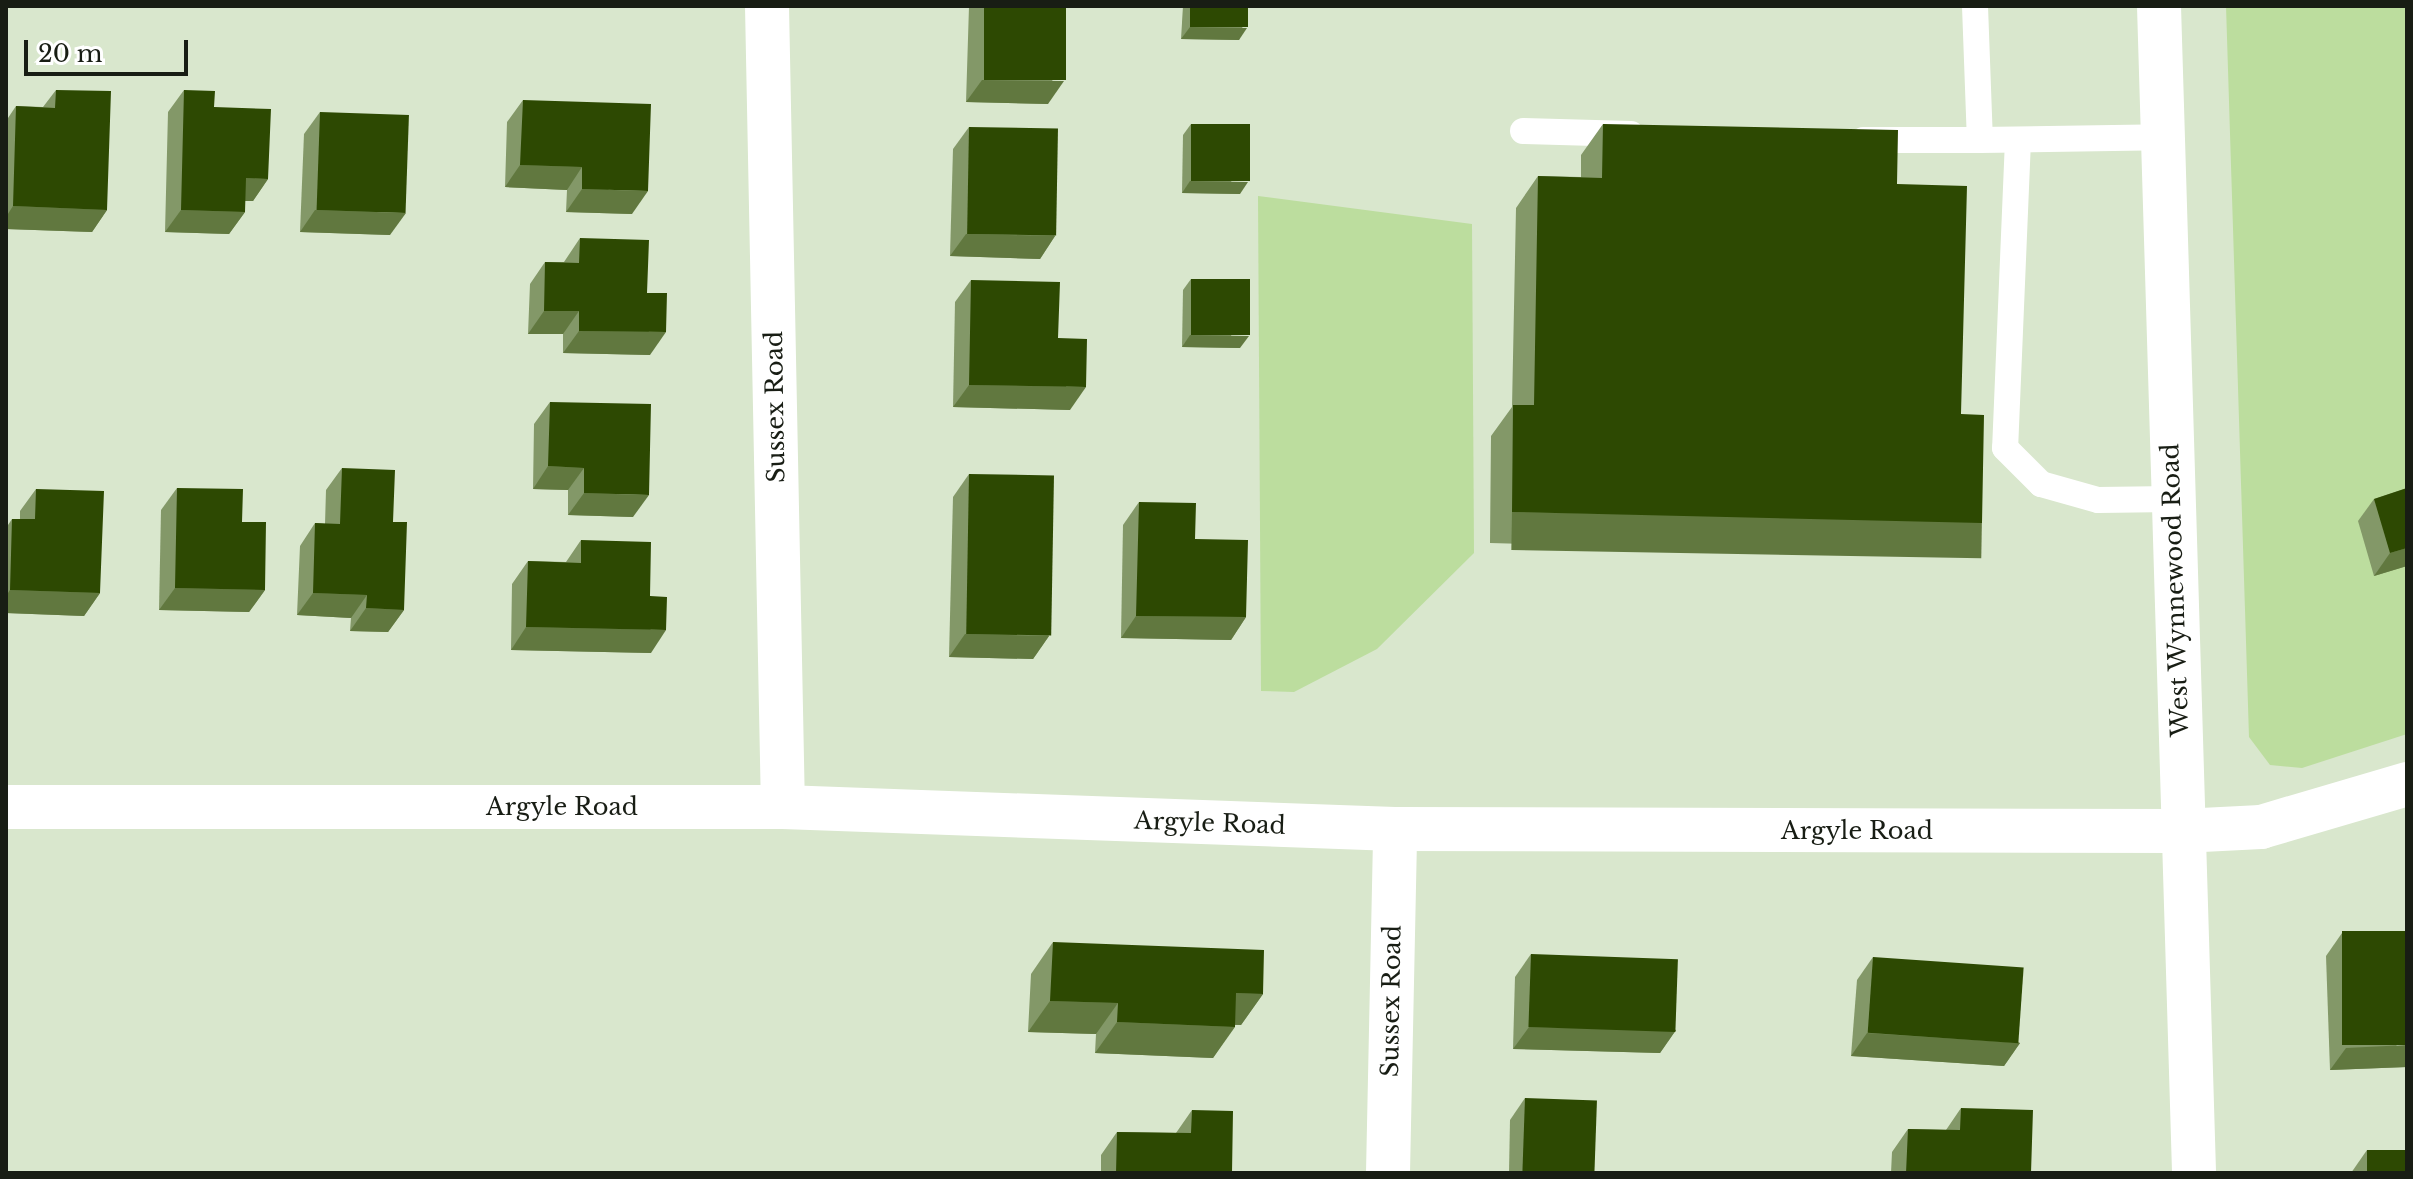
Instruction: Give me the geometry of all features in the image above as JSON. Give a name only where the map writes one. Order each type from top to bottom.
[{"type":"street","name":"Sussex Road","points":[[767,6],[783,807]]},
{"type":"street","name":"West Wynnewood Road","points":[[2159,6],[2194,1173]]},
{"type":"street","name":"Argyle Road","points":[[6,807],[783,807],[1395,829],[2182,831],[2261,827],[2407,784]]},
{"type":"street","name":"Sussex Road","points":[[1388,1173],[1395,829]]},
{"type":"lane","points":[[1975,6],[1980,140]]},
{"type":"lane","points":[[1523,131],[1662,134]]},
{"type":"lane","points":[[1833,139],[2162,137]]},
{"type":"lane","points":[[2018,140],[2005,448],[2041,484],[2098,500],[2172,499]]},
{"type":"green space","points":[[2226,6],[2407,6],[2407,734],[2302,768],[2270,765],[2249,737]]},
{"type":"green space","points":[[1258,196],[1472,224],[1474,553],[1377,649],[1294,692],[1261,691]]},
{"type":"building","points":[[984,6],[1066,6],[1066,80],[984,80]]},
{"type":"building","points":[[1190,6],[1248,6],[1248,27],[1190,27]]},
{"type":"building","points":[[56,90],[111,91],[107,210],[13,206],[16,106],[55,108]]},
{"type":"building","points":[[184,90],[215,91],[214,107],[271,109],[268,179],[246,178],[245,212],[181,210]]},
{"type":"building","points":[[523,100],[651,104],[648,191],[582,189],[582,167],[520,165]]},
{"type":"building","points":[[320,112],[409,115],[406,213],[317,210]]},
{"type":"building","points":[[1191,124],[1250,124],[1250,181],[1191,181]]},
{"type":"building","points":[[1603,124],[1898,130],[1897,184],[1967,186],[1961,414],[1984,415],[1982,523],[1512,512],[1513,405],[1534,405],[1538,176],[1602,178]]},
{"type":"building","points":[[969,127],[1058,129],[1056,236],[967,234]]},
{"type":"building","points":[[580,238],[649,240],[647,293],[667,293],[666,332],[579,331],[579,311],[544,311],[545,262],[579,263]]},
{"type":"building","points":[[1191,279],[1250,279],[1250,335],[1191,335]]},
{"type":"building","points":[[971,280],[1060,282],[1058,338],[1087,339],[1086,387],[969,385]]},
{"type":"building","points":[[550,402],[651,404],[649,495],[584,493],[584,468],[548,466]]},
{"type":"building","points":[[342,468],[395,470],[393,522],[407,522],[404,610],[366,608],[367,595],[313,593],[315,523],[340,524]]},
{"type":"building","points":[[969,474],[1054,475],[1051,635],[966,634]]},
{"type":"building","points":[[177,488],[243,489],[242,522],[266,522],[265,590],[175,588]]},
{"type":"building","points":[[2407,488],[2407,548],[2390,553],[2374,499]]},
{"type":"building","points":[[36,489],[104,491],[100,593],[10,590],[12,519],[35,519]]},
{"type":"building","points":[[1139,502],[1196,503],[1195,539],[1248,540],[1246,617],[1136,616]]},
{"type":"building","points":[[581,540],[651,542],[650,596],[667,597],[666,630],[526,627],[528,561],[581,563]]},
{"type":"building","points":[[2342,931],[2407,931],[2407,1045],[2342,1045]]},
{"type":"building","points":[[1053,942],[1264,950],[1263,994],[1236,993],[1235,1027],[1117,1022],[1118,1003],[1050,1001]]},
{"type":"building","points":[[1531,954],[1678,959],[1675,1032],[1528,1027]]},
{"type":"building","points":[[1873,957],[2024,968],[2018,1043],[1868,1033]]},
{"type":"building","points":[[1525,1098],[1597,1101],[1594,1173],[1522,1173]]},
{"type":"building","points":[[1961,1108],[2033,1110],[2031,1173],[1906,1173],[1908,1129],[1960,1130]]},
{"type":"building","points":[[1192,1110],[1233,1111],[1232,1173],[1116,1173],[1117,1132],[1191,1133]]},
{"type":"building","points":[[2367,1150],[2407,1150],[2407,1173],[2367,1173]]}]
